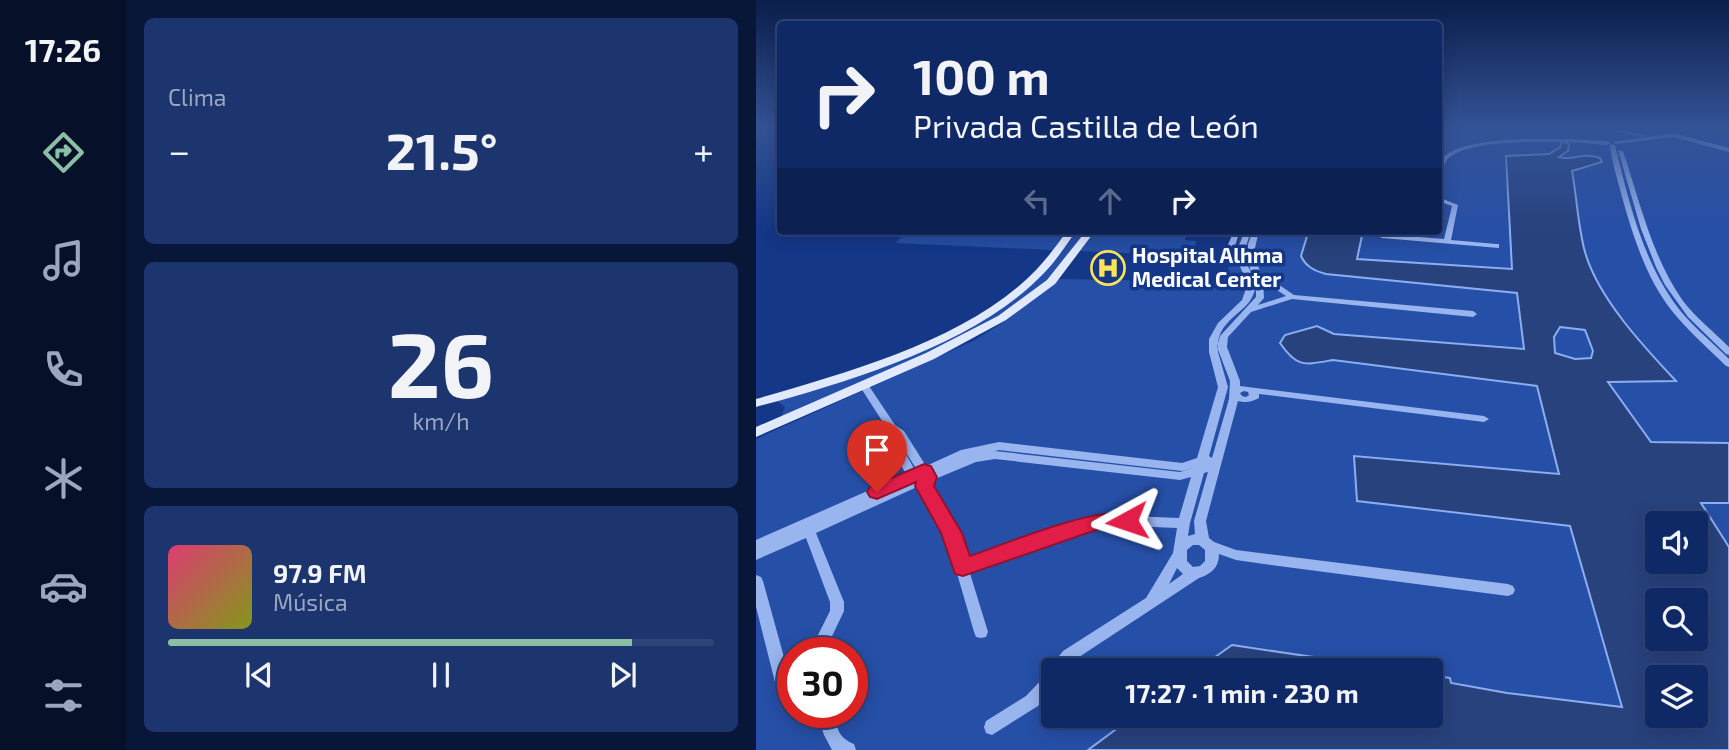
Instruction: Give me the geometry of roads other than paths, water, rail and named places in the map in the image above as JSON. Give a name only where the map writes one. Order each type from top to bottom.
[{"type":"main road","points":[[759,402],[855,373],[944,335],[1004,300],[1036,275],[1069,235]]},
{"type":"main road","points":[[762,430],[983,330],[1030,299],[1062,268],[1087,235]]},
{"type":"main road","points":[[1058,250],[1067,248],[1075,251]]},
{"type":"main road","points":[[1048,262],[1051,268],[1062,268]]},
{"type":"main road","points":[[759,402],[779,409],[777,417],[762,430]]},
{"type":"street","points":[[1620,163],[1649,261],[1671,304],[1729,364]]},
{"type":"street","points":[[1442,200],[1455,205],[1447,242]]},
{"type":"street","points":[[1643,234],[1679,300],[1729,352]]},
{"type":"street","points":[[1230,249],[1235,235]]},
{"type":"street","points":[[1246,235],[1239,255],[1255,294],[1273,303]]},
{"type":"street","points":[[1250,310],[1255,294],[1256,274],[1249,259],[1249,250],[1255,235]]},
{"type":"street","points":[[1382,236],[1496,246]]},
{"type":"street","points":[[1256,274],[1293,297]]},
{"type":"street","points":[[1152,600],[1179,553],[1184,523],[1220,402],[1223,387],[1221,372],[1213,353],[1214,335],[1219,326],[1255,294],[1281,290]]},
{"type":"street","points":[[1250,394],[1233,375],[1223,354],[1224,336],[1250,310],[1293,297],[1473,314]]},
{"type":"street","points":[[1205,568],[1214,555],[1201,535],[1200,521],[1232,409],[1235,394],[1233,375]]},
{"type":"street","points":[[864,385],[891,426],[891,439],[921,478],[951,533],[981,632]]},
{"type":"street","points":[[1223,387],[1235,394]]},
{"type":"street","points":[[1220,402],[1235,394],[1267,393],[1484,419]]},
{"type":"street","points":[[1232,409],[1250,394]]},
{"type":"street","points":[[756,555],[808,528],[974,454],[1201,466]]},
{"type":"street","points":[[1063,458],[1180,476],[1216,460]]},
{"type":"street","points":[[1180,476],[1195,490]]},
{"type":"street","points":[[963,567],[1105,520],[1184,523]]},
{"type":"street","points":[[756,546],[808,528]]},
{"type":"street","points":[[808,528],[837,601],[837,611],[824,637]]},
{"type":"street","points":[[1179,553],[1195,541],[1236,555],[1508,590]]},
{"type":"street","points":[[1179,553],[1182,567],[1205,568]]},
{"type":"street","points":[[1066,658],[1152,600],[1172,591],[1205,568],[1236,555]]},
{"type":"street","points":[[757,584],[777,660]]},
{"type":"street","points":[[992,727],[1041,693]]},
{"type":"street","points":[[830,728],[835,742],[840,748],[848,750]]},
{"type":"place","name":"Hospital Alhma Medical Center","points":[[1108,268]]}]
